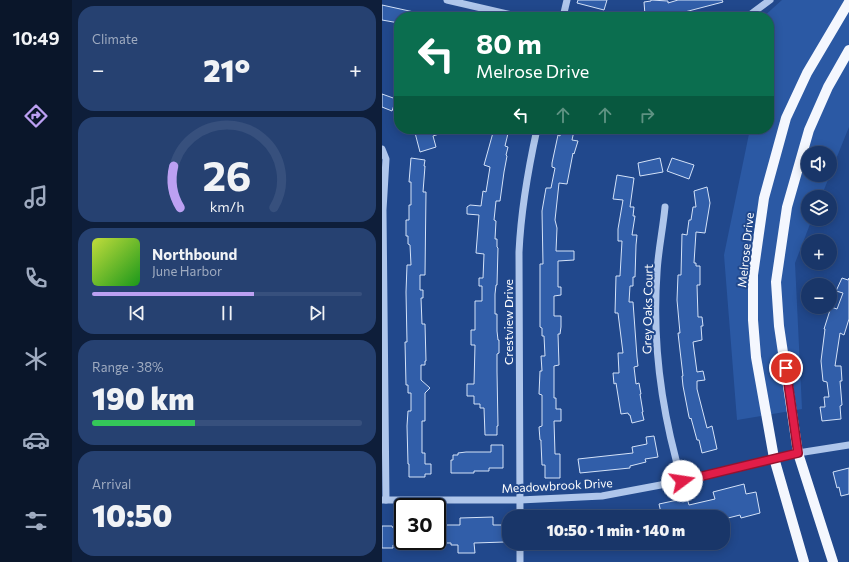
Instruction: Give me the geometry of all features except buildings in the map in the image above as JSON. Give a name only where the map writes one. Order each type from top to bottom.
[{"type":"main road","name":"Melrose Drive","points":[[804,562],[774,458],[756,357],[752,275],[764,198],[786,118],[807,73],[849,2]]},
{"type":"main road","points":[[833,562],[798,453],[779,326],[776,282],[787,207],[808,130],[828,87],[849,50]]},
{"type":"street","points":[[447,0],[499,12]]},
{"type":"street","points":[[564,12],[567,0]]},
{"type":"street","points":[[754,12],[770,0]]},
{"type":"street","name":"Crestview Drive","points":[[520,510],[520,220],[527,178],[537,134]]},
{"type":"street","points":[[382,149],[386,159],[383,210],[384,500]]},
{"type":"street","name":"Grey Oaks Court","points":[[665,207],[657,273],[656,341],[661,386],[674,454],[682,481]]},
{"type":"street","name":"Meadowbrook Drive","points":[[384,500],[520,500],[602,496],[682,481],[798,453],[849,445]]},
{"type":"street","points":[[520,550],[520,562]]},
{"type":"shaded area","points":[[782,0],[849,0],[849,127],[837,157],[837,146],[801,146],[801,182],[827,182],[824,190],[801,190],[801,226],[809,226],[806,234],[801,234],[801,247],[795,263],[802,409],[737,420],[724,255],[749,134],[774,134],[774,12],[769,12]]},
{"type":"route","points":[[682,481],[798,453],[786,368]]}]
